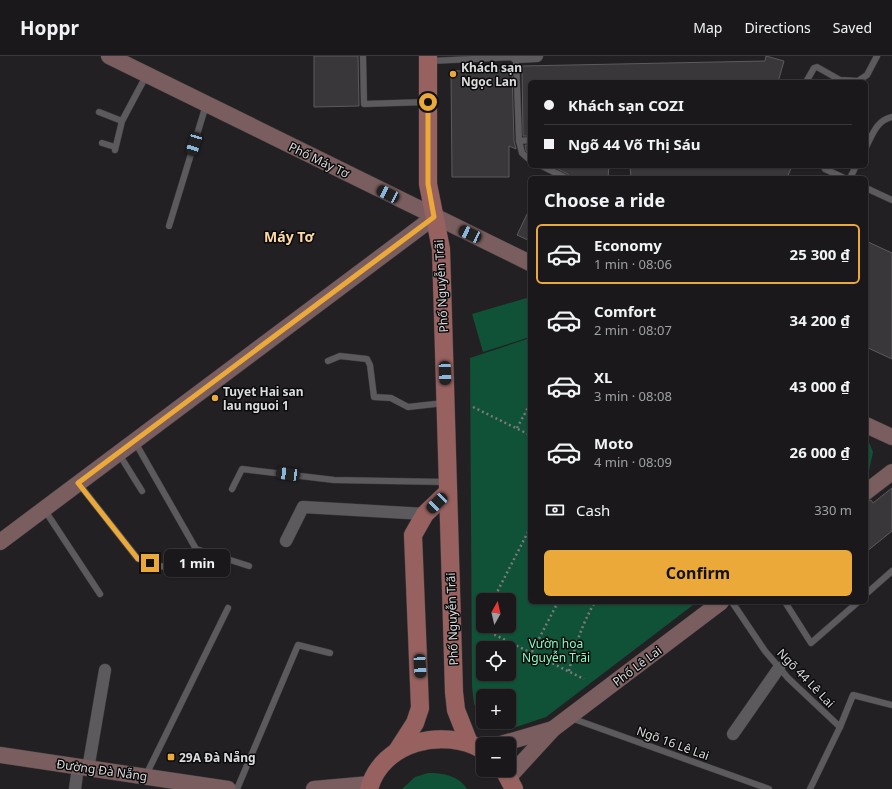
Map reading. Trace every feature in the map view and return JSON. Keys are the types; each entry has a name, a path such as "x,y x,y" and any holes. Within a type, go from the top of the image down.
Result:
{"main road":[{"name":"Phố Nguyễn Trãi","path":"428,58 428,184 441,249 454,692 456,710 476,743"},
{"path":"369,787 381,766 397,751 415,723 420,708 413,535 425,514 448,487"},
{"path":"397,751 414,743 432,738 451,738 476,747"}],"street":[{"name":"Phố Máy Tơ","path":"109,56 528,262"},
{"path":"516,56 537,56"},
{"path":"0,542 118,452 135,442 434,217"},
{"path":"868,426 892,437"},
{"path":"868,490 892,472"},
{"path":"286,541 304,507 425,514"},
{"name":"Phố Lê Lai","path":"509,779 553,729 718,604"},
{"path":"733,734 779,668"},
{"path":"75,789 83,768 105,670"},
{"name":"Phố Lê Lai","path":"516,739 553,729"},
{"name":"Đường Đà Nẵng","path":"0,755 228,789"},
{"path":"314,789 369,787"}],"lane":[{"path":"363,56 364,104 428,102"},
{"path":"428,58 516,56 519,141 522,153 528,158"},
{"path":"859,80 866,75 878,56"},
{"path":"807,80 814,68 818,67 840,80"},
{"path":"102,143 115,148 122,121 147,74"},
{"path":"169,226 206,104"},
{"path":"99,112 122,121"},
{"path":"868,143 877,125 883,119 892,117"},
{"path":"519,141 528,140"},
{"path":"546,168 562,176"},
{"path":"825,169 840,176"},
{"path":"868,189 892,200"},
{"path":"328,361 340,356 367,359 370,365 374,397 391,398 408,407 446,403"},
{"path":"135,442 196,549 249,566"},
{"path":"118,452 142,492"},
{"path":"232,489 242,468 334,480 448,487"},
{"path":"78,483 138,559 187,574"},
{"path":"44,509 100,594"},
{"path":"868,592 892,571"},
{"name":"Ngõ 44 Lê Lai","path":"733,604 765,651 779,668 840,727"},
{"path":"786,604 811,643 856,604"},
{"path":"145,777 228,608"},
{"path":"236,789 298,645 330,653"},
{"path":"810,789 840,727 852,695 892,705"},
{"name":"Ngõ 16 Lê Lai","path":"569,717 769,789"}],"path":[{"path":"473,407 528,434"},
{"path":"517,428 528,408"},
{"path":"497,593 528,532"},
{"path":"532,652 557,604"},
{"path":"569,671 577,640 594,604"},
{"path":"492,633 584,679"}],"green space":[{"path":"528,298 528,338 483,352 472,314"},
{"name":"Vườn hoa Nguyễn Trãi","path":"528,339 528,604 694,604 546,717 516,727 516,689 476,689 476,707 474,704 472,686 470,358"},
{"path":"868,440 873,452 868,472"},
{"path":"428,773 444,774 454,778 463,784 467,789 402,789 415,777"}],"building":[{"path":"314,56 358,56 359,106 314,107"},
{"path":"766,56 784,61 779,80 528,80 528,136 523,136 522,66 765,61"},
{"path":"512,70 514,141 516,149 509,146 509,177 452,177 451,71"},
{"path":"525,145 528,145 528,152 526,151"},
{"path":"556,168 609,168 608,176 569,176"},
{"path":"630,168 791,168 788,176 631,176"},
{"path":"528,212 528,240 517,235"},
{"path":"868,242 892,253 892,359 868,348"},
{"path":"892,488 892,531 868,550 868,501 871,500 873,503"}],"place":[{"name":"Khách sạn Ngọc Lan","path":"453,74"},
{"name":"Tuyet Hai san lau nguoi 1","path":"215,398"},
{"name":"29A Đà Nẵng","path":"171,757"}],"district":[{"name":"Máy Tơ","path":"289,236"}],"route":[{"path":"150,563 138,559 78,483 118,452 135,442 434,217 428,184 428,102"}]}
